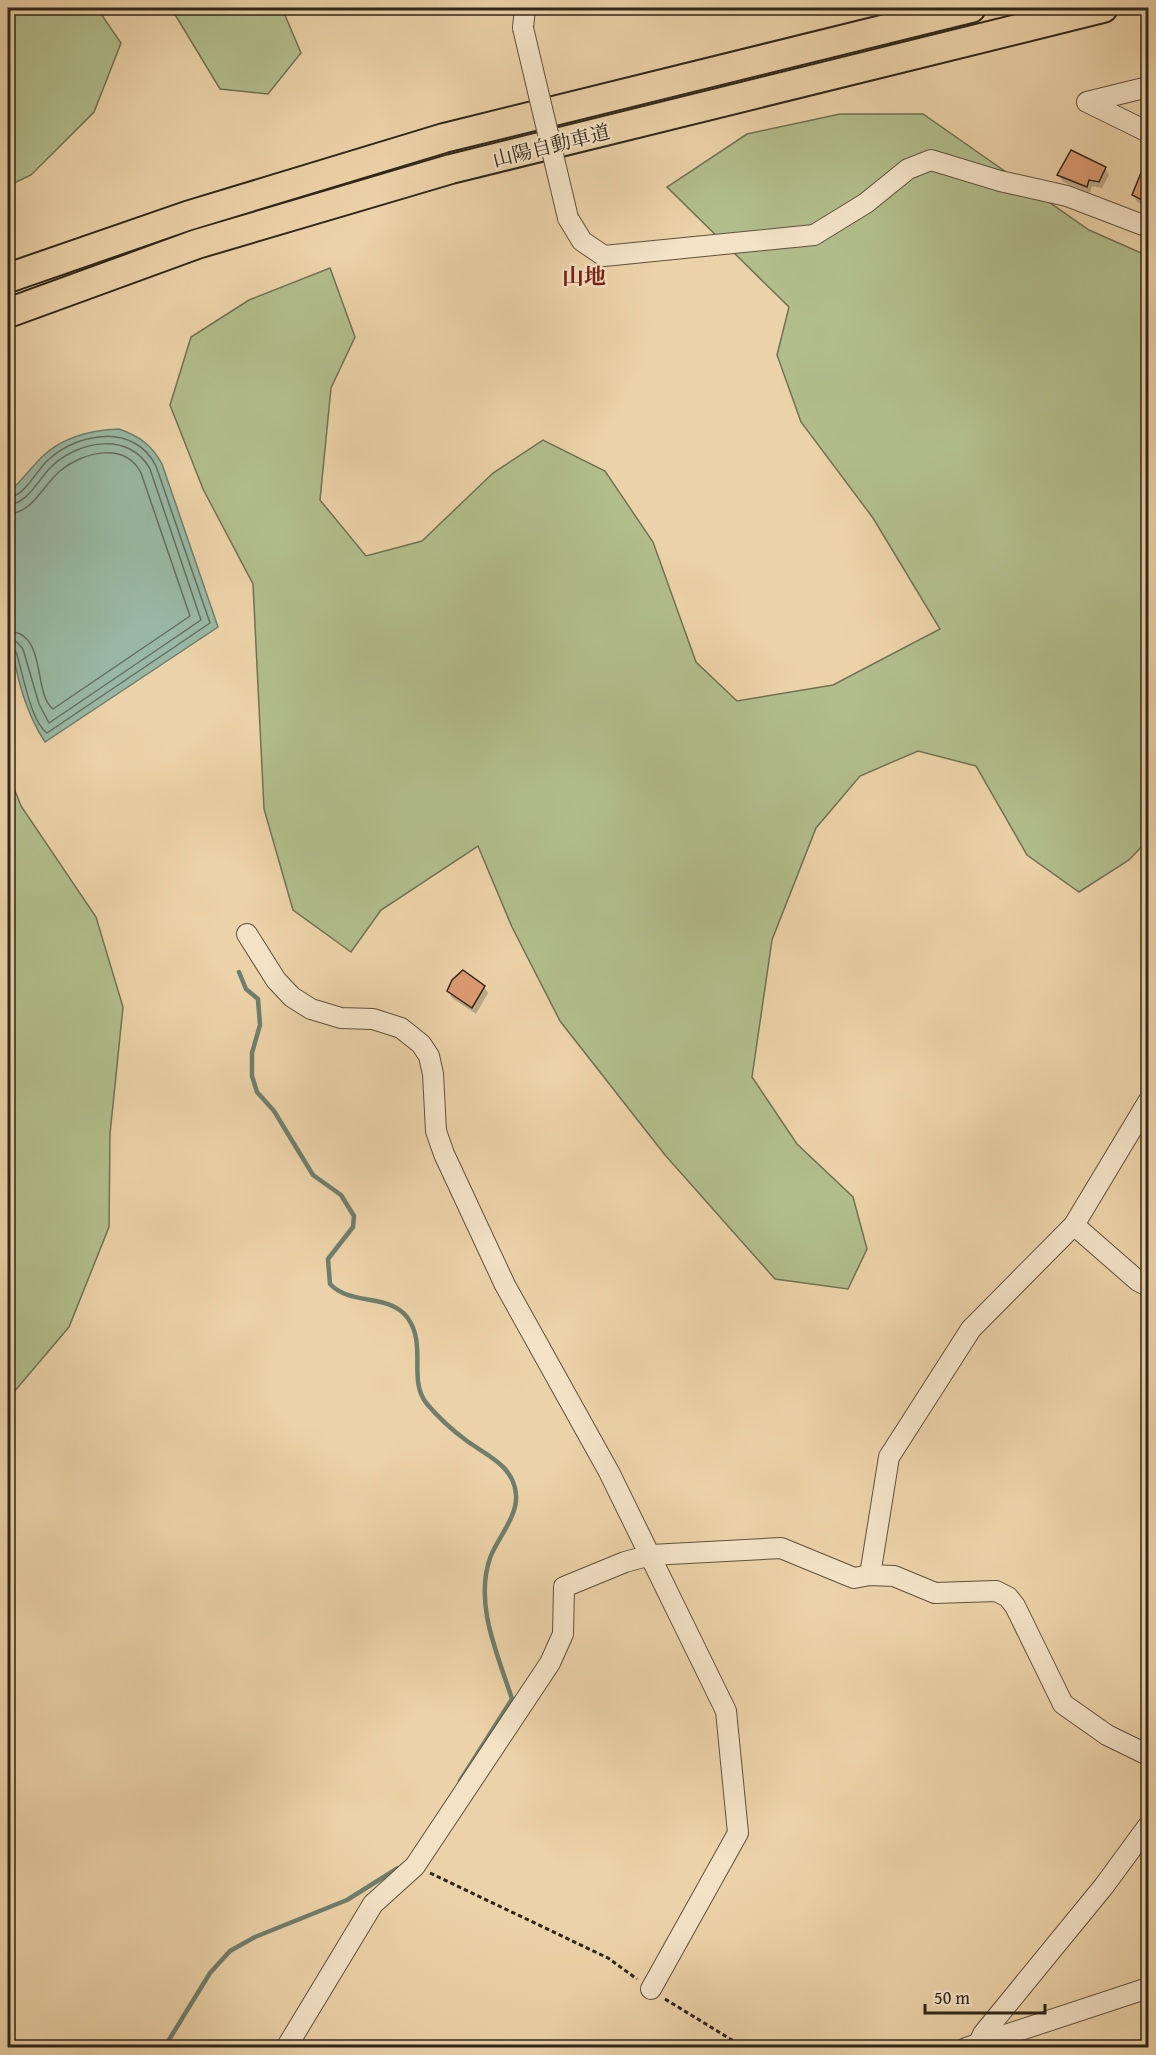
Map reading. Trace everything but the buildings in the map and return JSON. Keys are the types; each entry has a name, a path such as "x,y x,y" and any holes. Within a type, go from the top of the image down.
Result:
{"highway":[{"name":"山陽自動車道","path":"8,278 187,216 444,138 971,8"},
{"name":"山陽自動車道","path":"8,313 197,244 418,178 1104,8"}],"street":[{"path":"525,8 523,28 568,218 582,241 604,256 814,235 866,202 908,169 932,160 1000,181 1067,195 1149,227"},
{"path":"1149,87 1087,102 1149,132"},
{"path":"247,934 276,980 292,997 311,1009 341,1018 373,1019 401,1028 421,1044 429,1056 433,1074 436,1131 444,1154 505,1284 609,1472 726,1711 738,1833 651,1989"},
{"path":"870,1575 889,1457 971,1329 1074,1225 1149,1102"},
{"path":"1074,1225 1138,1281 1149,1286"},
{"path":"286,2048 373,1904 415,1866 550,1663 564,1634 564,1587 626,1562 651,1555 781,1548 854,1578 870,1575 894,1576 935,1593 996,1591 1008,1597 1029,1631 1063,1704 1107,1735 1149,1755"},
{"path":"973,2045 1104,1886 1149,1826"},
{"path":"973,2045 1149,1988"}],"path":[{"path":"415,1866 608,1958 686,2013 745,2048"}],"shaded area":[{"path":"8,8 97,8 121,43 94,112 31,175 8,186"},
{"path":"171,8 282,8 301,53 268,94 220,89"},
{"path":"840,114 923,114 1089,230 1148,256 1148,840 1129,860 1079,892 1027,855 976,766 918,751 860,776 816,828 772,940 752,1077 797,1144 853,1197 867,1249 848,1289 775,1279 665,1155 560,1021 512,927 478,846 381,910 351,952 293,910 264,809 253,584 203,489 170,405 191,337 249,300 330,268 355,337 331,388 320,500 366,556 422,541 493,473 543,440 605,471 653,542 696,662 737,701 833,685 940,629 873,518 801,422 777,355 789,307 667,187 747,134"},
{"path":"8,773 21,806 96,917 123,1007 110,1134 109,1227 69,1327 8,1399"}],"water":[{"path":"119,429 144,442 162,464 218,627 45,742 30,715 13,654 7,589 8,493 44,455 60,443 89,433"}],"waterway":[{"path":"239,972 246,989 258,999 260,1025 252,1053 252,1076 257,1092 274,1111 313,1175 341,1195 354,1216 353,1227 328,1259 330,1284 348,1295 390,1305 407,1317 416,1339 417,1373 421,1395 441,1419 467,1441 499,1463 514,1485 516,1495 514,1511 490,1558 485,1594 490,1630 512,1699 460,1781"},
{"path":"164,2048 210,1973 230,1951 255,1937 347,1900 398,1868"}],"district":[{"name":"山地","path":"584,276"}]}
